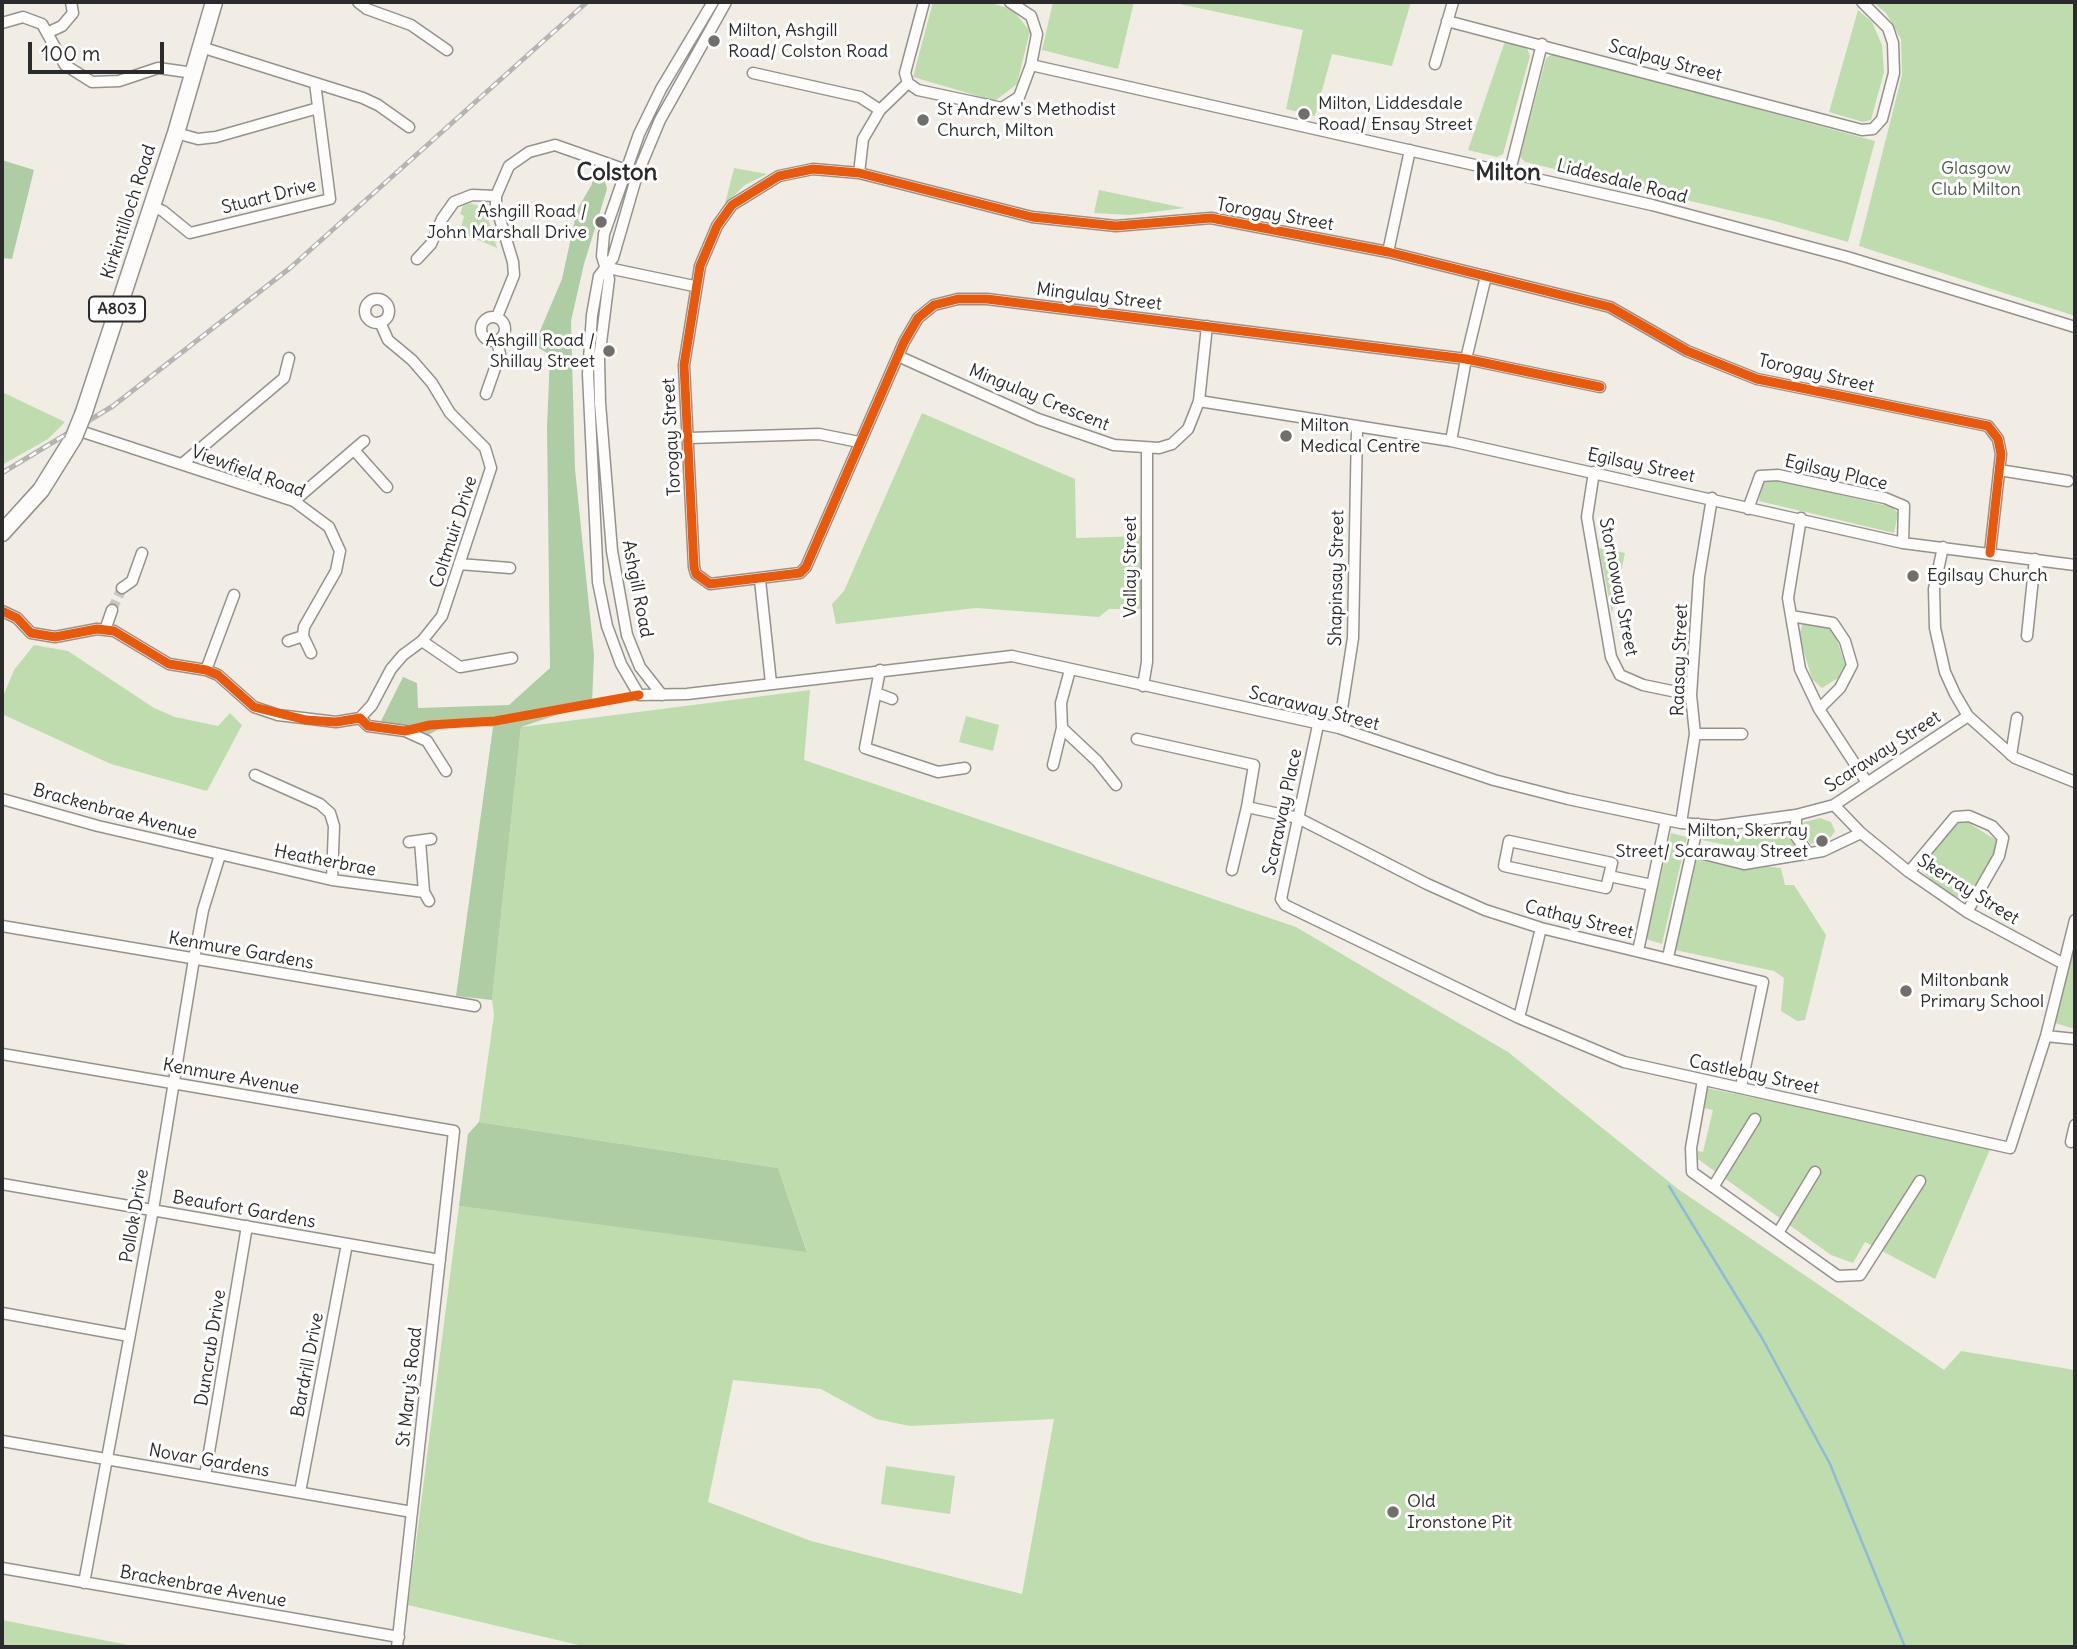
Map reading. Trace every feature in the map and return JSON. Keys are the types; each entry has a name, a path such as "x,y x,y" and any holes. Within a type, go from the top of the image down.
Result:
{"main road":[{"name":"Kirkintilloch Road","path":"2,533 41,490 77,433 176,133 214,2"}],"street":[{"path":"50,32 62,26 73,13 71,2"},
{"path":"358,2 367,9 411,25 447,50"},
{"name":"Ashgill Road","path":"662,695 640,667 627,635 612,551 600,403 599,359 609,279 602,256 604,234 626,170 661,89 713,2"},
{"name":"Ashgill Road","path":"662,695 639,695 621,664 607,626 598,582 588,374 595,298 599,276 613,258 637,175 660,120 726,2"},
{"path":"924,2 905,73 908,83 918,90 1002,108 1020,97 1031,65 1037,34 1035,22 1025,10 1010,2"},
{"path":"1435,64 1452,2"},
{"name":"Scalpay Street","path":"1447,21 1862,130 1873,129 1882,120 1894,73 1893,43 1880,18 1862,2"},
{"path":"2,23 23,17 42,24 50,32 65,65 92,82 119,81 158,68 194,73"},
{"path":"1510,171 1542,44"},
{"path":"201,47 378,105 409,127"},
{"name":"Liddesdale Road","path":"1031,65 1652,205 1847,257 2075,327"},
{"path":"753,73 860,97 880,110"},
{"name":"Stuart Drive","path":"151,206 163,211 190,233 330,199 315,83"},
{"path":"859,173 863,139 880,110 908,83"},
{"path":"176,133 198,139 216,137 318,108"},
{"path":"497,317 514,275 513,262 497,216 496,196 509,166 529,152 542,147 568,148 626,170"},
{"path":"1388,252 1410,150"},
{"name":"Torogay Street","path":"760,580 710,584 696,574 684,365 694,286 717,226 732,205 779,176 813,169 859,173 1032,217 1116,226 1211,218 1388,252 1609,307 1687,351 1756,379 1988,426 1999,446 1990,553"},
{"path":"417,259 430,244 454,202 472,195 496,196"},
{"path":"607,268 694,286"},
{"path":"1451,441 1466,359 1486,276"},
{"name":"Mingulay Street","path":"760,580 793,576 806,567 859,442 918,318 934,305 958,299 987,299 1466,359 1600,387"},
{"path":"497,317 506,329 497,340"},
{"path":"497,317 485,320 481,331 489,340 497,340"},
{"name":"Coltmuir Drive","path":"360,718 372,705 397,662 422,641 442,616 489,480 489,458 485,448 450,413 432,383 388,340 380,322"},
{"name":"Mingulay Crescent","path":"898,356 1038,419 1114,445 1147,448 1172,444 1188,429 1199,401 1207,326"},
{"path":"486,394 500,354 497,340"},
{"path":"182,464 284,378 289,358"},
{"path":"284,378 298,380"},
{"name":"Egilsay Street","path":"1199,401 1451,441 1903,543 2075,565"},
{"name":"Shapinsay Street","path":"1339,728 1353,638 1357,428"},
{"name":"Viewfield Road","path":"77,433 294,501 329,527 340,551 336,571 306,621 303,636"},
{"path":"689,438 819,434 859,442"},
{"path":"294,501 364,441"},
{"name":"Vallay Street","path":"1143,686 1147,662 1147,448"},
{"path":"354,450 387,487"},
{"path":"1999,470 2068,481"},
{"name":"Stornoway Street","path":"1594,472 1587,517 1611,657 1620,675 1643,685 1691,695"},
{"name":"Egilsay Place","path":"1748,509 1760,476 1791,478 1885,498 1904,506 1903,543"},
{"name":"Raasay Street","path":"1681,823 1695,734 1691,695 1699,577 1712,498"},
{"path":"1801,518 1788,598 1800,669 1819,709 1866,781"},
{"path":"1943,547 1934,589 1935,628 1945,672 1968,716 2011,755 2039,770 2075,782"},
{"path":"122,588 132,581 142,554"},
{"path":"2027,636 2035,559"},
{"path":"459,564 510,568"},
{"path":"760,580 771,683"},
{"path":"206,670 234,595"},
{"path":"105,630 112,610"},
{"path":"2,611 17,618 32,633 55,637 105,630 123,636 169,664 206,670 218,676 254,707 278,715 336,722 360,718 368,726 405,731 427,741 446,771"},
{"path":"1791,616 1833,623 1845,641 1852,664 1840,688 1819,709"},
{"path":"288,641 303,636 311,653"},
{"path":"422,641 460,667 512,658"},
{"name":"Scaraway Street","path":"662,695 1004,656 1339,728 1494,780 1666,820 1716,826 1796,815 1834,805 1866,781 1968,716"},
{"path":"880,670 865,748 938,772 965,768"},
{"path":"1053,765 1062,727 1061,703 1070,670"},
{"path":"876,693 892,699"},
{"path":"2011,755 2017,718"},
{"name":"Scaraway Place","path":"1285,905 1281,899 1318,724"},
{"path":"1062,727 1097,761 1116,785"},
{"path":"1695,734 1742,734"},
{"path":"1137,739 1254,765 1232,870"},
{"path":"258,779 320,804 330,813 334,826 332,880"},
{"name":"Brackenbrae Avenue","path":"2,799 98,826 220,855"},
{"name":"Skerray Street","path":"1834,805 1861,833 1909,872 1968,912 2064,964"},
{"name":"Cathay Street","path":"1247,807 1298,818 1427,884 1485,910 1541,928 1763,982 1741,1087"},
{"path":"1796,815 1796,836 1808,853"},
{"path":"1909,872 1955,817 1969,816 1992,826 2003,838 1999,856 1968,912"},
{"path":"1638,951 1666,820"},
{"path":"1668,957 1698,824"},
{"path":"1692,851 1744,864 1832,848 1861,833"},
{"name":"Heatherbrae","path":"220,855 332,880 427,896 420,841"},
{"path":"1509,841 1612,863 1609,876 1606,888 1504,866 1509,841"},
{"name":"Pollok Drive","path":"85,1583 194,959 220,855"},
{"path":"1609,876 1652,885"},
{"name":"Castlebay Street","path":"1285,905 1519,1018 1624,1062 2010,1148 2046,1036 2075,920"},
{"name":"Kenmure Gardens","path":"2,926 475,1006"},
{"path":"1519,1018 1541,928"},
{"path":"2046,1036 2075,1039"},
{"name":"Kenmure Avenue","path":"2,1054 454,1131"},
{"path":"1703,1080 1691,1149 1692,1172 1838,1276 1860,1275 1920,1181"},
{"path":"1713,1187 1755,1119"},
{"path":"2071,1142 2075,1125"},
{"name":"St Mary's Road","path":"398,1642 454,1131"},
{"path":"1778,1233 1815,1172"},
{"name":"Beaufort Gardens","path":"2,1184 440,1260"},
{"name":"Duncrub Drive","path":"205,1476 247,1226"},
{"name":"Bardrill Drive","path":"300,1492 346,1244"},
{"path":"2,1312 129,1336"},
{"name":"Novar Gardens","path":"2,1441 412,1512"},
{"name":"Brackenbrae Avenue","path":"2,1568 398,1642"}],"green space":[{"path":"933,2 987,2 1012,9 1030,31 1017,84 995,101 913,77"},
{"path":"1053,2 1134,2 1118,69 1042,50"},
{"path":"1170,2 1411,2 1392,66 1332,54 1315,116 1286,109 1303,30"},
{"name":"Glasgow Club Milton","path":"1873,2 2075,2 2075,316 1859,246 1902,75 1901,39 1886,13"},
{"path":"1858,10 1872,22 1882,45 1884,72 1871,120 1863,122 1829,112"},
{"path":"1505,41 1526,46 1530,56 1503,154 1497,157 1468,150"},
{"path":"1553,54 1875,141 1848,242 1771,220 1525,162 1520,157 1546,58"},
{"path":"2,160 34,170 12,259 2,258"},
{"path":"590,161 601,166 607,189 584,264 571,321 575,469 594,655 592,703 521,727 492,1000 456,996 493,727 450,723 428,735 381,721 403,677 417,683 418,708 509,705 550,668 547,427 550,355 534,345 562,279 577,210 592,184"},
{"path":"734,168 767,174 745,185 725,204"},
{"path":"1099,190 1185,208 1130,215 1094,213"},
{"path":"470,203 485,208 497,248 460,232 464,216 460,214 463,205"},
{"path":"2,392 65,422 48,439 2,465"},
{"path":"922,413 1075,479 1076,538 1144,536 1144,609 1109,609 1099,617 976,608 836,624 832,604 844,591"},
{"path":"1770,478 1892,507 1898,513 1894,533 1759,501 1762,483"},
{"path":"1599,548 1625,553 1612,613"},
{"path":"1803,623 1832,626 1845,664 1838,678 1822,688 1812,679 1799,635"},
{"path":"34,645 68,651 154,708 175,717 218,726 230,713 242,725 207,791 111,764 2,714 2,699 14,670"},
{"path":"810,690 804,760 1296,927 1508,1052 1678,1189 1944,1370 1961,1351 2075,1370 2075,1647 587,1647 408,1605 459,1206 807,1251 778,1168 479,1122 494,1015 492,1000 521,727","holes":["733,1380 821,1389 876,1419 910,1426 1054,1419 1022,1594 811,1541 708,1502"]},
{"path":"966,716 999,725 993,751 959,742"},
{"path":"1820,818 1831,822 1835,831 1831,837 1811,844 1799,831 1804,822"},
{"path":"1964,820 1996,840 1994,855 1966,901 1943,891 1922,871 1949,829"},
{"path":"1792,826 1790,838 1799,847 1751,850 1702,840 1707,835 1749,834"},
{"path":"1671,833 1687,837 1662,944 1646,939"},
{"path":"1697,859 1781,868 1785,885 1794,885 1826,935 1805,1020 1797,1021 1781,1011 1784,978 1774,971 1675,950"},
{"path":"2075,907 2075,1029 2048,1021"},
{"path":"1707,1088 1991,1147 1935,1279 1865,1242 1853,1263 1831,1255 1695,1157 1698,1151 1703,1152 1713,1110 1704,1108"},
{"path":"479,1122 778,1168 807,1252 459,1206 468,1134"},
{"path":"886,1466 955,1476 950,1514 881,1504"},
{"path":"2,1620 133,1646 133,1647 2,1647"}],"waterway":[{"path":"1669,1186 1762,1338 1830,1464 1905,1647"}],"tunnel":[{"path":"112,610 122,588"}],"railway":[{"path":"2,473 113,406 290,268 587,2"}],"cycle path":[{"path":"1600,387 1466,359 987,299 958,299 934,305 918,318 904,342 806,567 800,573 710,584 696,574 694,567 684,365 700,266 717,226 732,205 779,176 813,169 859,173 1032,217 1116,226 1211,218 1388,252 1610,307 1687,351 1757,379 1988,426 1998,439 2001,454 1990,553"},
{"path":"2,611 17,618 31,633 55,637 97,629 114,631 169,664 206,670 218,675 254,707 306,720 336,722 360,718 368,726 405,731 430,725 495,721 639,695"}],"place":[{"name":"Milton, Ashgill Road/ Colston Road","path":"714,41"},
{"name":"Milton, Liddesdale Road/ Ensay Street","path":"1304,114"},
{"name":"St Andrew's Methodist Church, Milton","path":"923,120"},
{"name":"Ashgill Road / John Marshall Drive","path":"601,222"},
{"name":"Ashgill Road / Shillay Street","path":"609,351"},
{"name":"Milton Medical Centre","path":"1286,436"},
{"name":"Egilsay Church","path":"1913,576"},
{"name":"Milton, Skerray Street/ Scaraway Street","path":"1822,841"},
{"name":"Miltonbank Primary School","path":"1906,991"},
{"name":"Old Ironstone Pit","path":"1393,1512"}],"district":[{"name":"Colston","path":"617,173"},
{"name":"Milton","path":"1508,173"}]}
